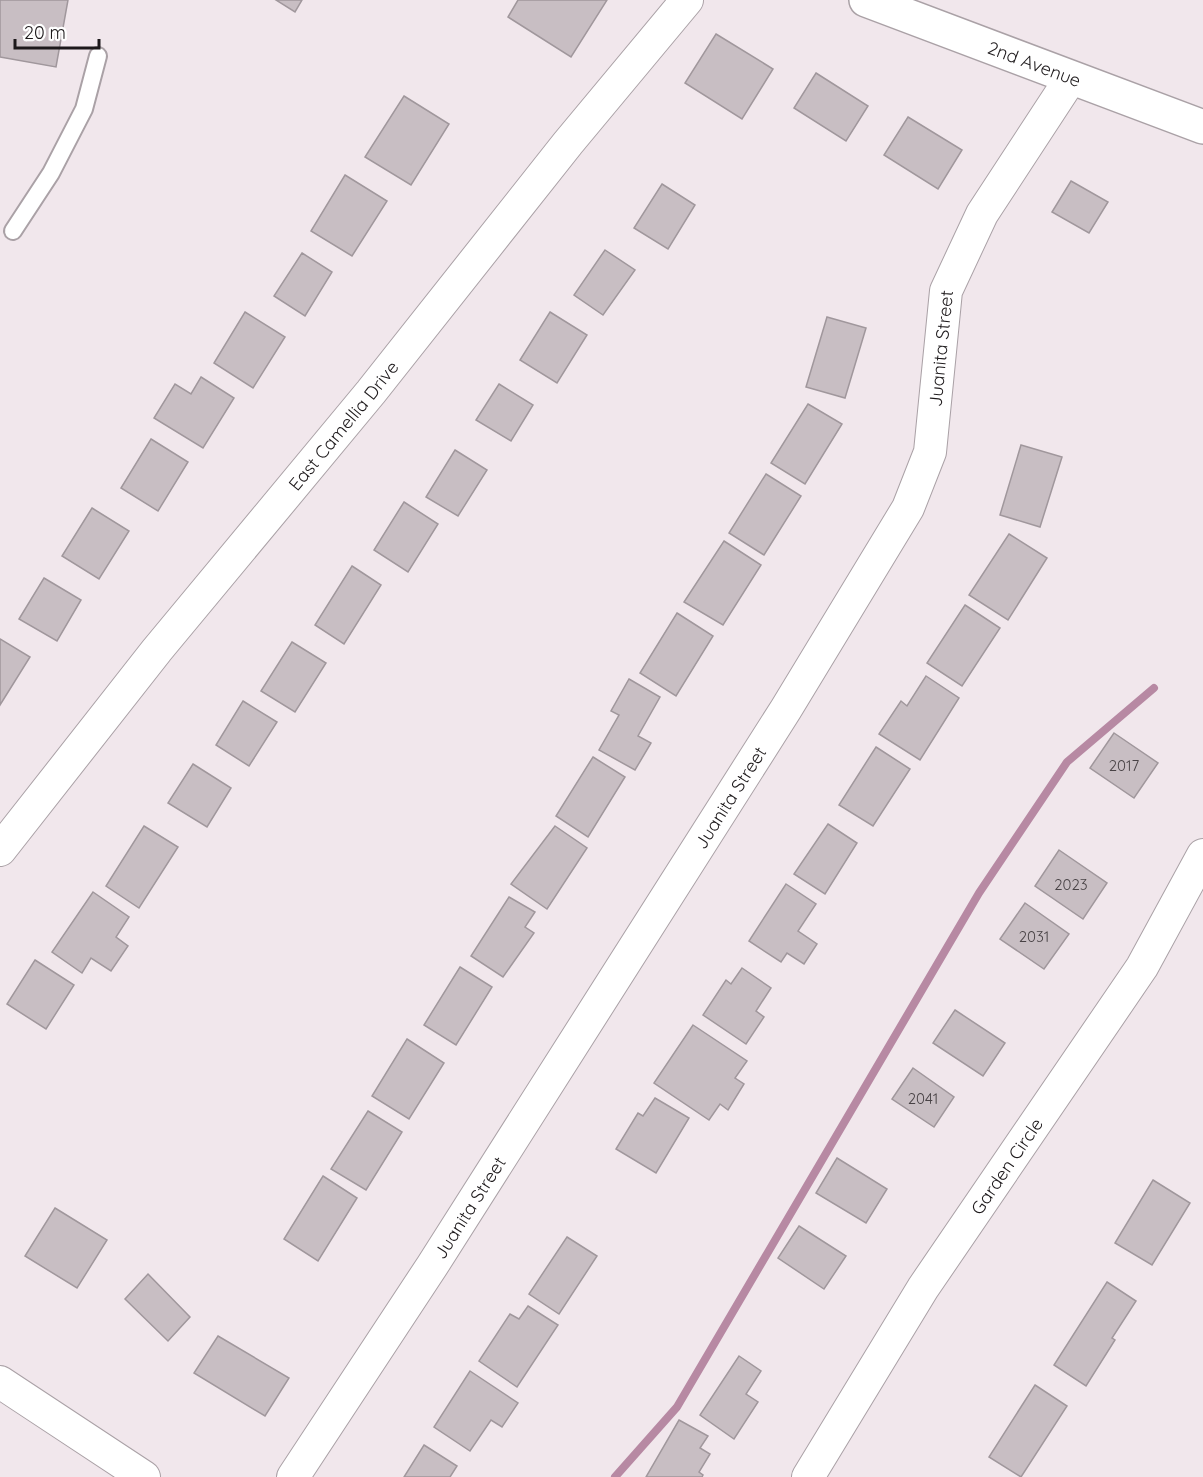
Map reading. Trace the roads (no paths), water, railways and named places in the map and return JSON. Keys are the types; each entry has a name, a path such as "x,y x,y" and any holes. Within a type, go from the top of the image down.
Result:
{"street":[{"name":"East Camellia Drive","path":"0,850 157,650 371,392 568,143 687,0"},
{"name":"2nd Avenue","path":"866,0 1203,127"},
{"name":"Juanita Street","path":"292,1477 432,1266 747,770 908,508 930,452 946,291 982,214 1071,78"},
{"name":"Garden Circle","path":"808,1477 923,1288 1142,967 1203,855"},
{"path":"0,1382 144,1477"}],"lane":[{"path":"13,231 51,173 84,109 98,56"}],"waterway":[{"path":"615,1477 677,1407 979,893 1067,762 1154,688"}]}
